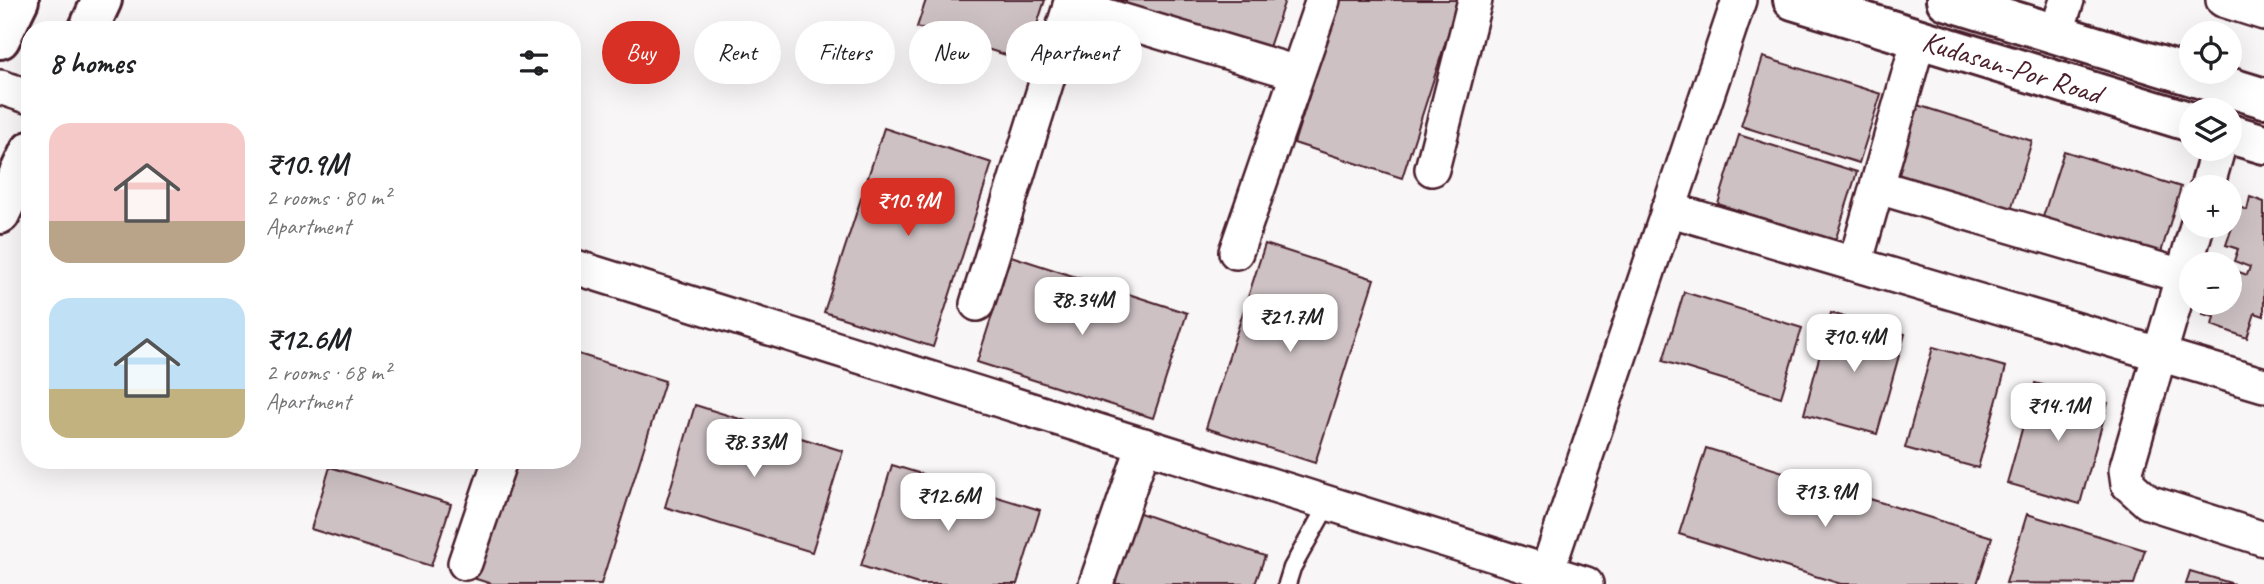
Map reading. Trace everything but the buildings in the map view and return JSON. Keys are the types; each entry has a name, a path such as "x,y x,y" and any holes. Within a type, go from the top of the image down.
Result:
{"street":[{"path":"0,39 19,0"},
{"path":"92,21 102,0"},
{"path":"1236,252 1323,0"},
{"path":"1432,169 1475,0"},
{"path":"1545,578 1739,0"},
{"name":"Kudasan-Por Road","path":"1793,0 2179,118"},
{"name":"Kudasan-Por Road","path":"1946,0 2061,17 2264,98"},
{"path":"2223,0 2264,13"},
{"path":"977,304 1071,2 1297,73"},
{"path":"1855,264 1919,38"},
{"path":"0,87 21,94"},
{"path":"2242,138 2264,144"},
{"path":"0,214 21,170"},
{"path":"1878,187 2179,275"},
{"path":"1668,209 2161,352 2264,385"},
{"path":"581,269 1329,502 1545,578 1586,584"},
{"path":"2179,287 2126,470 2128,484 2148,502 2264,539"},
{"path":"1096,584 1144,445"},
{"path":"465,563 497,469"}],"lane":[{"path":"1287,584 1292,568 1329,502"}]}
